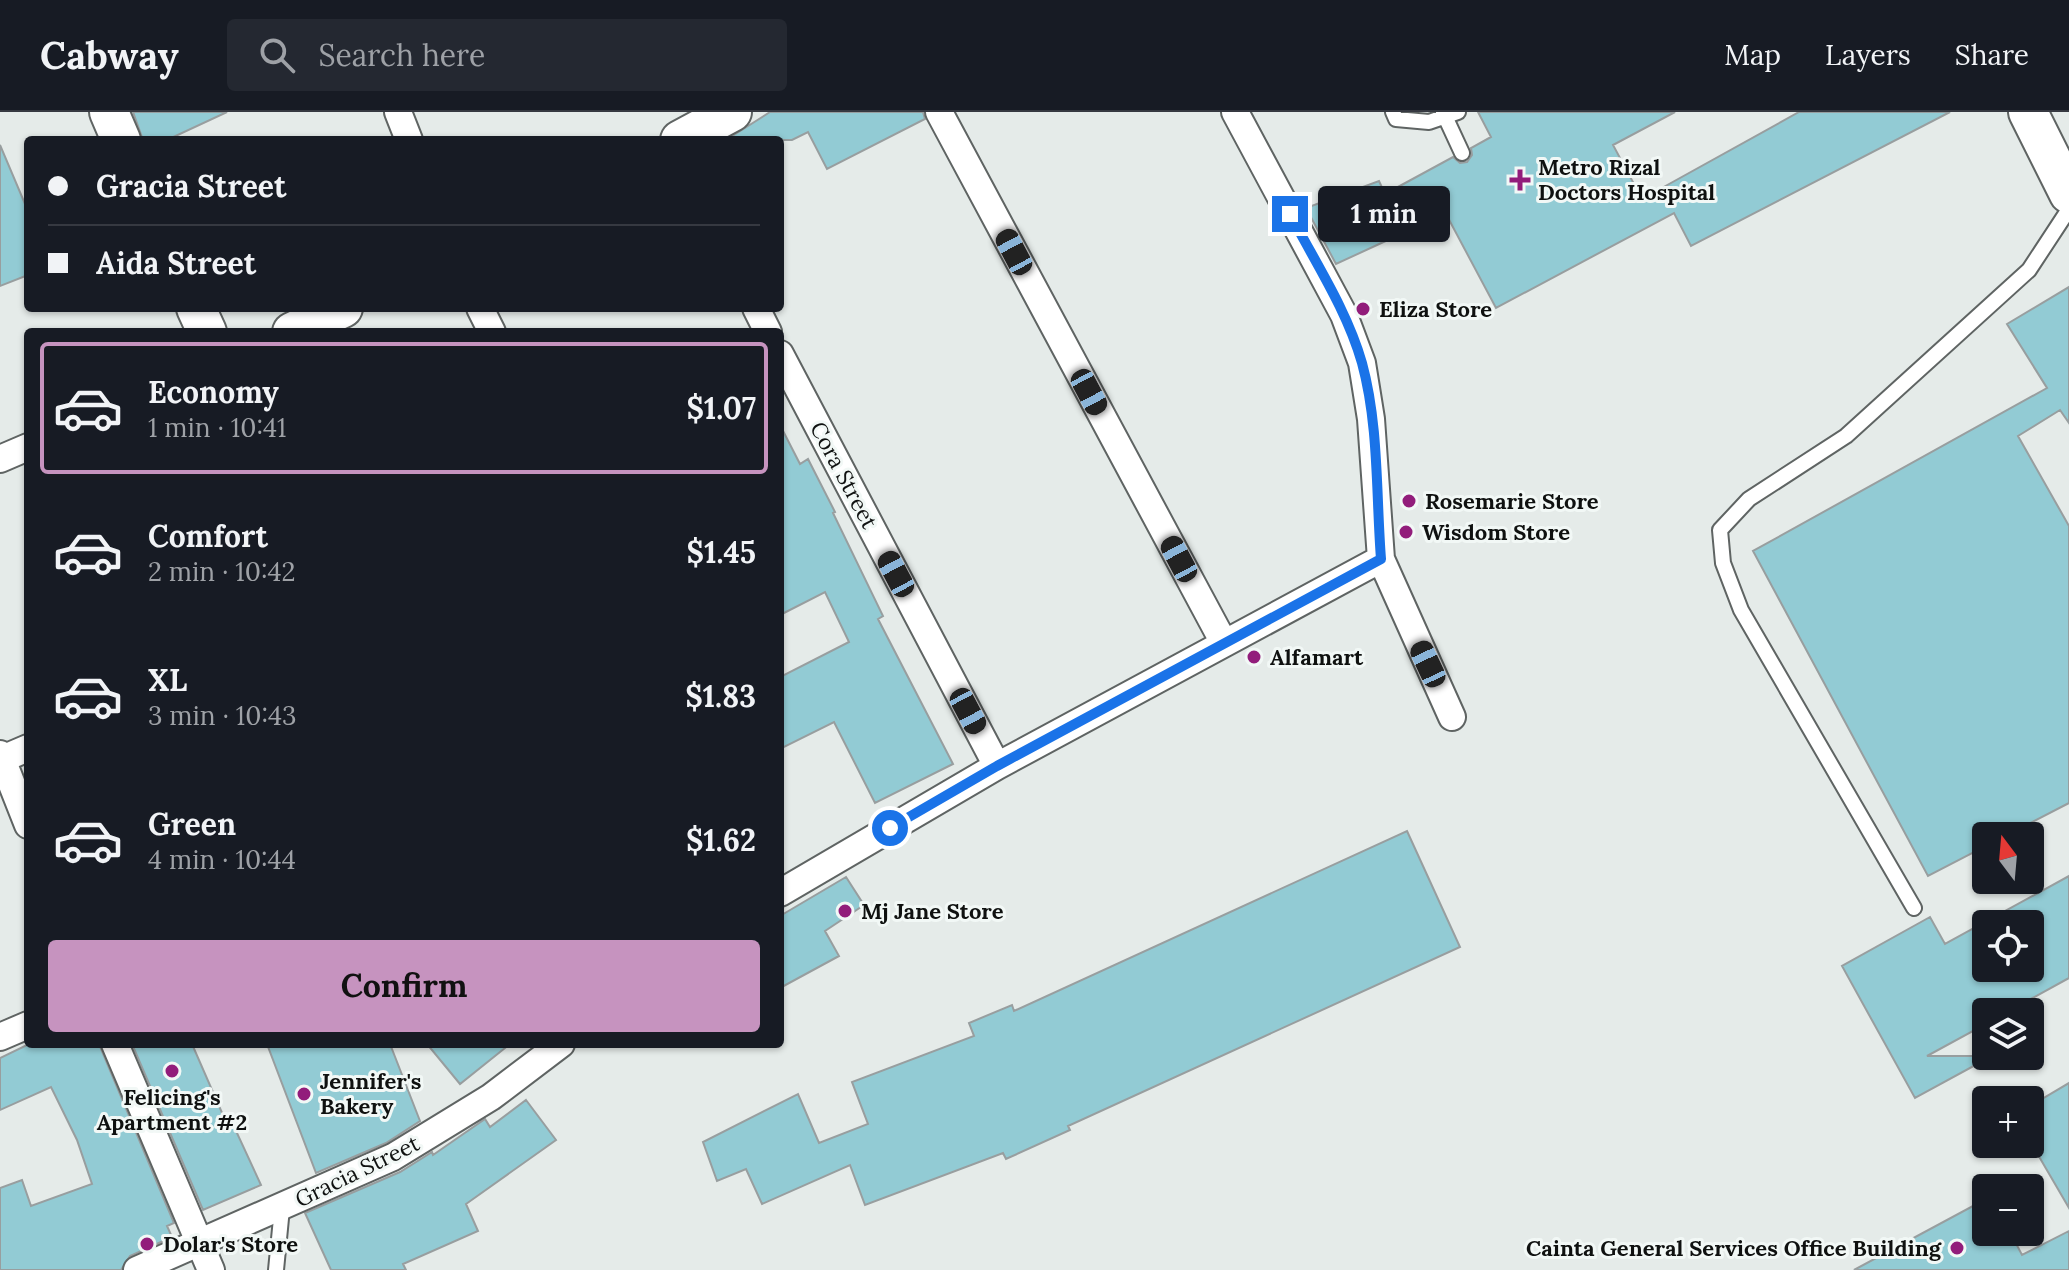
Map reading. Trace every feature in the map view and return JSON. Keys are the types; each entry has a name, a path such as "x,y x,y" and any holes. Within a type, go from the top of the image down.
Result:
{"street":[{"path":"109,112 119,136"},
{"path":"398,112 407,136"},
{"path":"687,136 732,112"},
{"path":"939,112 1224,643"},
{"path":"1235,112 1344,315 1362,363 1371,419 1381,559 1452,717"},
{"path":"2028,112 2069,194"},
{"path":"300,328 334,312"},
{"name":"Cora Street","path":"784,362 997,766"},
{"path":"0,459 24,449"},
{"path":"784,888 997,766 1381,559"},
{"path":"24,749 1,757 24,815"},
{"path":"0,1037 24,1027"},
{"path":"117,1048 211,1270"},
{"name":"Gracia Street","path":"137,1270 393,1157 491,1097 556,1048"}],"lane":[{"path":"1393,112 1396,119 1429,122 1448,113 1462,153"},
{"path":"1914,908 1741,610 1723,563 1720,530 1749,499 1846,436 2029,270 2069,209"},
{"path":"276,1270 282,1208"}],"building":[{"path":"133,112 227,112 176,136 142,136"},
{"path":"770,112 923,112 925,119 827,169 808,132 792,140 784,140 784,136 732,136"},
{"path":"1478,112 1675,112 1613,145 1642,199 1799,112 1950,112 1691,246 1674,213 1496,308 1438,199 1390,231 1390,239 1336,264 1306,208 1379,181 1385,194 1453,157 1460,163 1467,162 1472,155 1471,148 1491,137"},
{"path":"0,145 24,202 24,277 0,286"},
{"path":"2069,287 2069,423 2060,410 2018,436 2069,526 2069,803 2032,822 1972,822 1972,853 1928,876 1753,551 2047,388 2007,324"},
{"path":"784,433 800,464 808,459 883,616 878,619 953,764 875,803 834,722 784,747 784,675 849,642 825,592 784,613"},
{"path":"1407,831 1460,947 1068,1126 1070,1130 1006,1159 1003,1153 865,1205 850,1165 762,1204 746,1169 717,1181 703,1142 798,1094 819,1143 868,1124 852,1082 974,1036 969,1023 1012,1005 1014,1011"},
{"path":"2069,876 2069,978 2033,998 1972,998 1972,1032 1927,1056 1972,1056 1972,1067 1915,1098 1842,966 1930,917 1945,944 1972,929 1972,982 2044,982 2044,910 2007,910 2036,894 2044,894 2044,890"},
{"path":"846,877 864,905 825,931 839,956 784,986 784,914"},
{"path":"24,1046 101,1048 174,1223 167,1226 172,1237 130,1256 121,1270 0,1270 0,1188 22,1180 31,1206 92,1184 77,1140 51,1087 0,1110 0,1058"},
{"path":"134,1048 194,1048 226,1122 231,1120 261,1185 203,1210"},
{"path":"269,1048 392,1048 420,1121 386,1143 316,1173"},
{"path":"430,1048 505,1048 460,1084"},
{"path":"2069,1083 2069,1208 2040,1158 2044,1158 2044,1098"},
{"path":"526,1100 556,1140 466,1204 478,1231 403,1264 406,1270 331,1270 305,1213 400,1172 432,1152 433,1155 485,1119 490,1127"},
{"name":"Cainta General Services Office Building","path":"1972,1207 1972,1246 2017,1246 2022,1255 2069,1231 2069,1270 1854,1270"}],"place":[{"name":"Metro Rizal Doctors Hospital","path":"1520,180"},
{"name":"Eliza Store","path":"1363,309"},
{"name":"Rosemarie Store","path":"1409,501"},
{"name":"Wisdom Store","path":"1406,532"},
{"name":"Alfamart","path":"1254,657"},
{"name":"Mj Jane Store","path":"845,911"},
{"name":"Felicing's Apartment #2","path":"172,1071"},
{"name":"Jennifer's Bakery","path":"304,1094"},
{"name":"Dolar's Store","path":"147,1244"},
{"name":"Cainta General Services Office Building","path":"1957,1248"}],"route":[{"path":"890,828 997,766 1381,559 1371,419 1362,363 1344,315 1290,214"}]}
